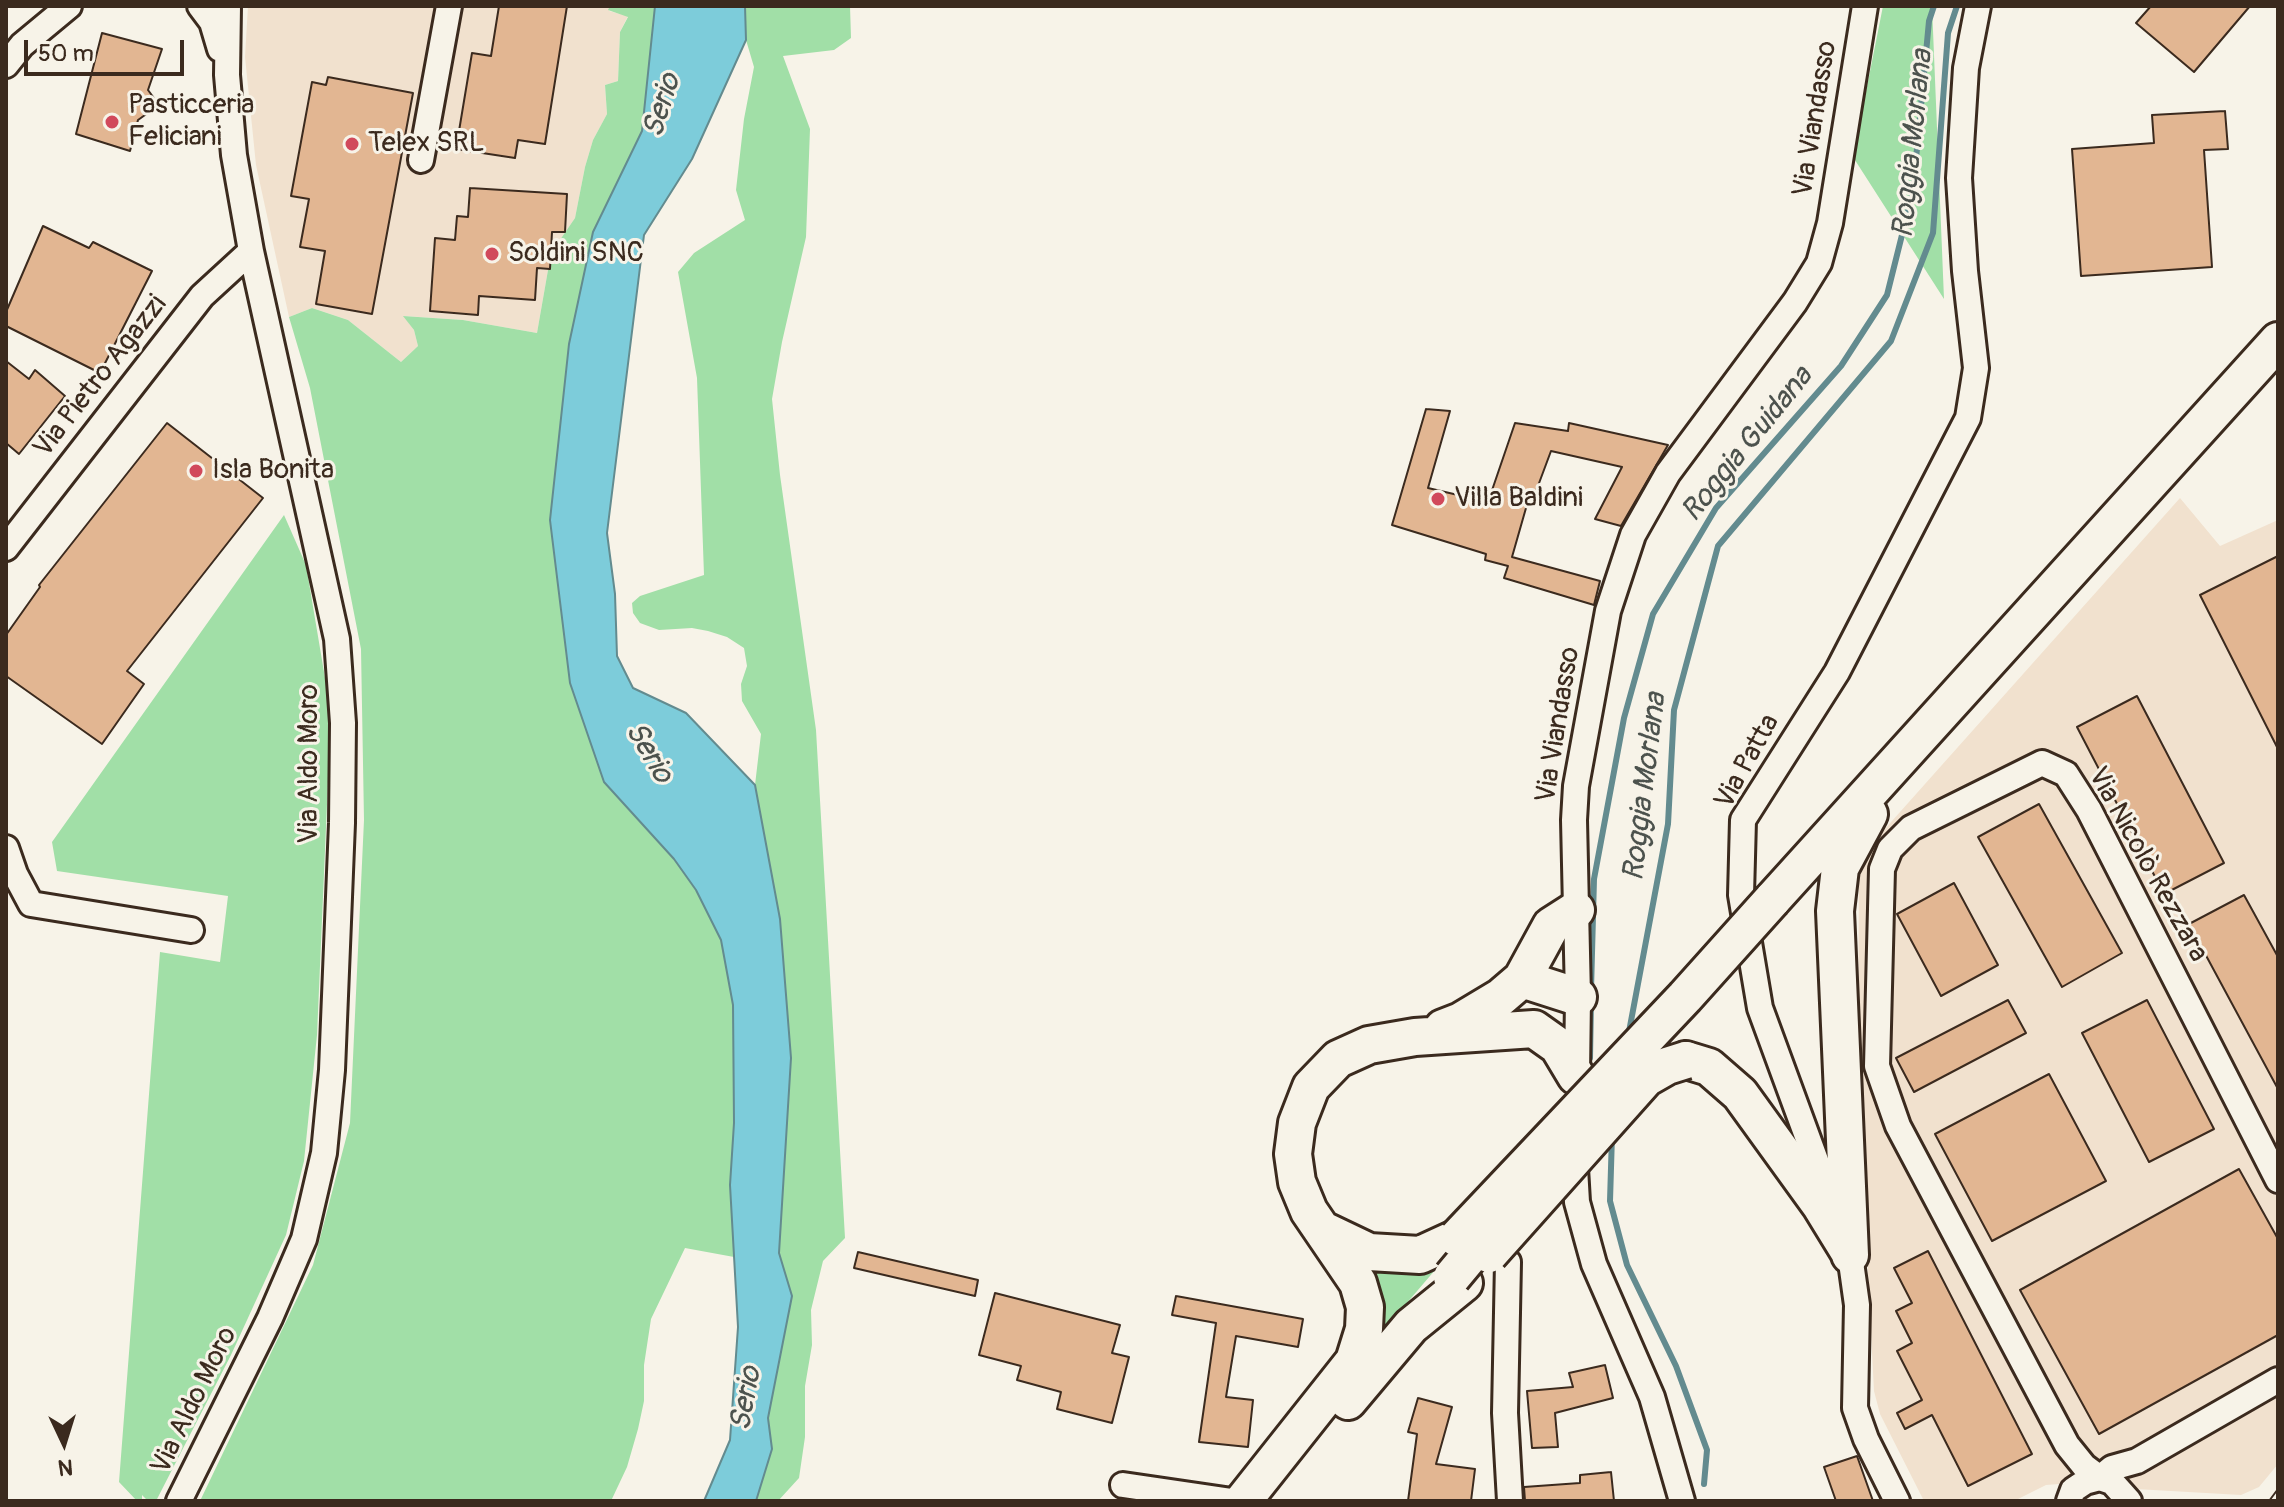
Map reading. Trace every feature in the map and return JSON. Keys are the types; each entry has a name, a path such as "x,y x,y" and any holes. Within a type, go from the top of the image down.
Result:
{"highway":[{"path":"1324,1230 1369,1252 1420,1255 1457,1238 1685,997 2278,341"},
{"path":"1850,1255 1835,911 1840,868 1862,825 1921,736"},
{"path":"1415,1037 1461,1021 1501,997 1522,979 1551,926 1576,910"},
{"path":"1522,979 1578,997"},
{"path":"1254,1495 1354,1361 1364,1329 1365,1307 1358,1283 1309,1211 1297,1182 1293,1154 1297,1123 1311,1087 1338,1059 1369,1045 1415,1037 1534,1029 1559,1014 1578,997"},
{"path":"1458,1280 1685,997"},
{"path":"1534,1029 1558,1046 1576,1076"},
{"path":"1254,1495 1646,1078 1667,1066 1686,1060 1709,1067 1740,1094 1821,1206 1850,1255"}],"street":[{"path":"6,65 22,45 69,6"},
{"path":"200,6 212,22 227,75"},
{"name":"Via Aldo Moro","path":"179,1501 270,1318 304,1239 324,1153 332,1070 342,823 343,693 337,639 251,251 234,155 227,75 228,6"},
{"path":"421,160 449,6"},
{"name":"Via Viandasso","path":"1682,1501 1652,1397 1594,1264 1577,1202 1573,1139 1578,997 1576,786 1608,611 1633,535 1668,473 1795,302 1819,263 1830,223 1865,6"},
{"name":"Via Patta","path":"1897,1501 1866,1439 1855,1408 1857,1305 1850,1255 1760,1008 1741,895 1743,820 1837,672 1968,418 1976,368 1959,178 1966,68 1978,6"},
{"name":"Via Pietro Agazzi","path":"6,548 202,296 251,251"},
{"name":"Via Nicolò Rezzara","path":"2118,1492 2084,1466 2067,1445 1898,1126 1877,1066 1882,869 1890,849 1911,828 2042,763 2066,774 2089,810 2278,1180"},
{"path":"6,848 31,904 191,930"},
{"path":"1508,1262 1505,1413 1510,1501"},
{"path":"2118,1492 2112,1468 2137,1461 2278,1380"},
{"name":"Via Nicolò Rezzara","path":"2067,1445 2073,1468 2068,1497"},
{"path":"2068,1497 2085,1482 2118,1492"},
{"path":"1123,1485 1254,1495"}],"shaded area":[{"path":"248,6 609,6 609,11 628,16 620,32 618,81 605,85 607,114 593,140 575,218 551,253 537,333 463,320 404,316 414,330 418,346 401,362 348,320 312,308 289,317 256,165 245,57"},
{"path":"2180,498 2220,546 2278,520 2278,1464 2259,1487 2241,1495 2118,1488 2085,1482 2046,1485 2014,1501 1924,1501 1880,1414 1874,1391 1858,1076 1859,858"}],"green space":[{"path":"610,6 655,6 642,131 593,232 569,344 550,520 604,782 674,859 696,890 721,939 733,1005 734,1123 730,1185 734,1257 685,1248 651,1319 644,1365 644,1401 638,1429 627,1467 611,1501 200,1501 313,1265 350,1123 364,820 361,649 310,388 289,317 312,308 348,320 401,362 418,346 414,330 403,316 463,320 537,333 551,253 575,218 593,140 607,114 605,85 618,81 620,32 628,17 608,10"},
{"path":"745,6 850,6 851,38 834,50 783,56 810,129 806,237 772,399 816,730 845,1238 823,1261 811,1310 812,1345 805,1386 805,1437 799,1478 778,1501 756,1501 772,1449 768,1418 792,1296 779,1253 791,1058 780,919 755,785 761,734 742,701 741,684 747,666 744,648 727,637 708,631 692,628 659,630 640,623 633,613 632,603 640,596 704,575 697,378 678,272 694,253 745,220 736,190 754,67 746,40"},
{"path":"1883,6 1932,6 1944,299 1853,157"},
{"path":"284,515 306,565 325,678 343,723 328,781 317,1035 304,1161 286,1235 231,1355 156,1501 148,1501 142,1495 142,1501 137,1501 119,1482 160,952 220,962 228,896 57,871 52,842"},
{"path":"1454,1248 1369,1347 1360,1257"}],"water":[{"name":"Serio","path":"655,6 745,6 746,40 692,159 644,235 607,533 615,594 617,656 633,688 686,713 755,785 780,919 791,1058 779,1253 792,1296 768,1418 772,1449 756,1501 704,1501 730,1440 738,1327 730,1185 734,1123 733,1005 721,940 696,890 674,859 604,782 570,683 550,520 569,344 593,232 642,131"}],"building":[{"path":"499,6 567,6 545,144 518,140 515,158 456,149 472,53 491,56"},
{"path":"2151,6 2250,6 2194,72 2136,23"},
{"path":"102,33 162,49 148,90 159,105 138,120 130,151 76,134"},
{"name":"Telex SRL","path":"328,77 413,93 372,314 316,304 325,251 300,247 309,199 291,196 312,82 326,85"},
{"path":"2225,111 2228,149 2204,150 2212,267 2081,276 2072,149 2154,143 2152,115"},
{"name":"Soldini SNC","path":"470,188 567,194 565,232 552,232 550,269 537,268 535,300 479,296 478,315 430,311 435,238 455,240 457,216 468,217"},
{"path":"43,226 89,248 93,242 152,271 100,373 6,326 6,312"},
{"path":"6,361 29,379 35,370 65,396 19,454 6,443"},
{"path":"1426,409 1450,411 1428,488 1488,502 1515,423 1568,431 1569,423 1668,445 1621,526 1595,519 1622,467 1551,451 1532,502 1528,501 1512,557 1600,581 1594,605 1504,578 1508,566 1485,560 1486,554 1392,525"},
{"path":"167,423 263,498 127,671 144,684 102,744 6,676 6,635 39,585"},
{"path":"2278,556 2278,749 2200,595"},
{"path":"2137,696 2224,863 2164,894 2077,727"},
{"path":"2039,804 2122,953 2062,987 1978,837"},
{"path":"1954,883 1998,965 1941,996 1897,914"},
{"path":"2244,895 2278,957 2278,1089 2189,924"},
{"path":"2008,1000 2026,1033 1914,1092 1896,1058"},
{"path":"2147,1000 2214,1129 2149,1162 2082,1033"},
{"path":"2049,1074 2106,1181 1992,1241 1935,1134"},
{"path":"2239,1169 2278,1239 2278,1335 2099,1434 2020,1290"},
{"path":"1928,1251 2032,1454 1968,1486 1932,1415 1905,1429 1897,1413 1922,1400 1897,1351 1912,1343 1896,1311 1912,1303 1894,1268"},
{"path":"858,1252 978,1280 975,1296 854,1268"},
{"path":"995,1293 1120,1325 1112,1353 1129,1357 1112,1423 1057,1409 1061,1392 1017,1380 1021,1366 979,1355"},
{"path":"1176,1296 1303,1319 1298,1347 1236,1336 1226,1397 1253,1400 1248,1447 1199,1442 1216,1323 1172,1315"},
{"path":"1605,1365 1613,1398 1555,1413 1558,1447 1532,1448 1527,1391 1573,1387 1569,1373"},
{"path":"1418,1398 1452,1407 1436,1464 1475,1469 1471,1501 1408,1501 1417,1434 1408,1432"},
{"path":"1857,1456 1873,1501 1836,1501 1824,1467"},
{"path":"1611,1472 1614,1501 1525,1501 1524,1487 1580,1483 1580,1475"}],"waterway":[{"name":"Roggia Guidana","path":"1591,990 1594,879 1624,718 1653,614 1716,508 1841,366 1887,295 1913,191 1929,21 1934,6"},
{"name":"Roggia Morlana","path":"1628,1037 1668,824 1674,710 1718,546 1891,341 1933,233 1948,33 1957,6"},
{"name":"Roggia Guidana","path":"1590,1058 1591,1001"},
{"name":"Roggia Morlana","path":"1612,1135 1610,1201 1627,1265 1676,1366 1707,1450 1704,1484"}],"tram line":[{"path":"2269,1501 2278,1489"}],"place":[{"name":"Pasticceria Feliciani","path":"112,122"},
{"name":"Telex SRL","path":"352,144"},
{"name":"Soldini SNC","path":"492,254"},
{"name":"Isla Bonita","path":"196,471"},
{"name":"Villa Baldini","path":"1438,499"}]}
